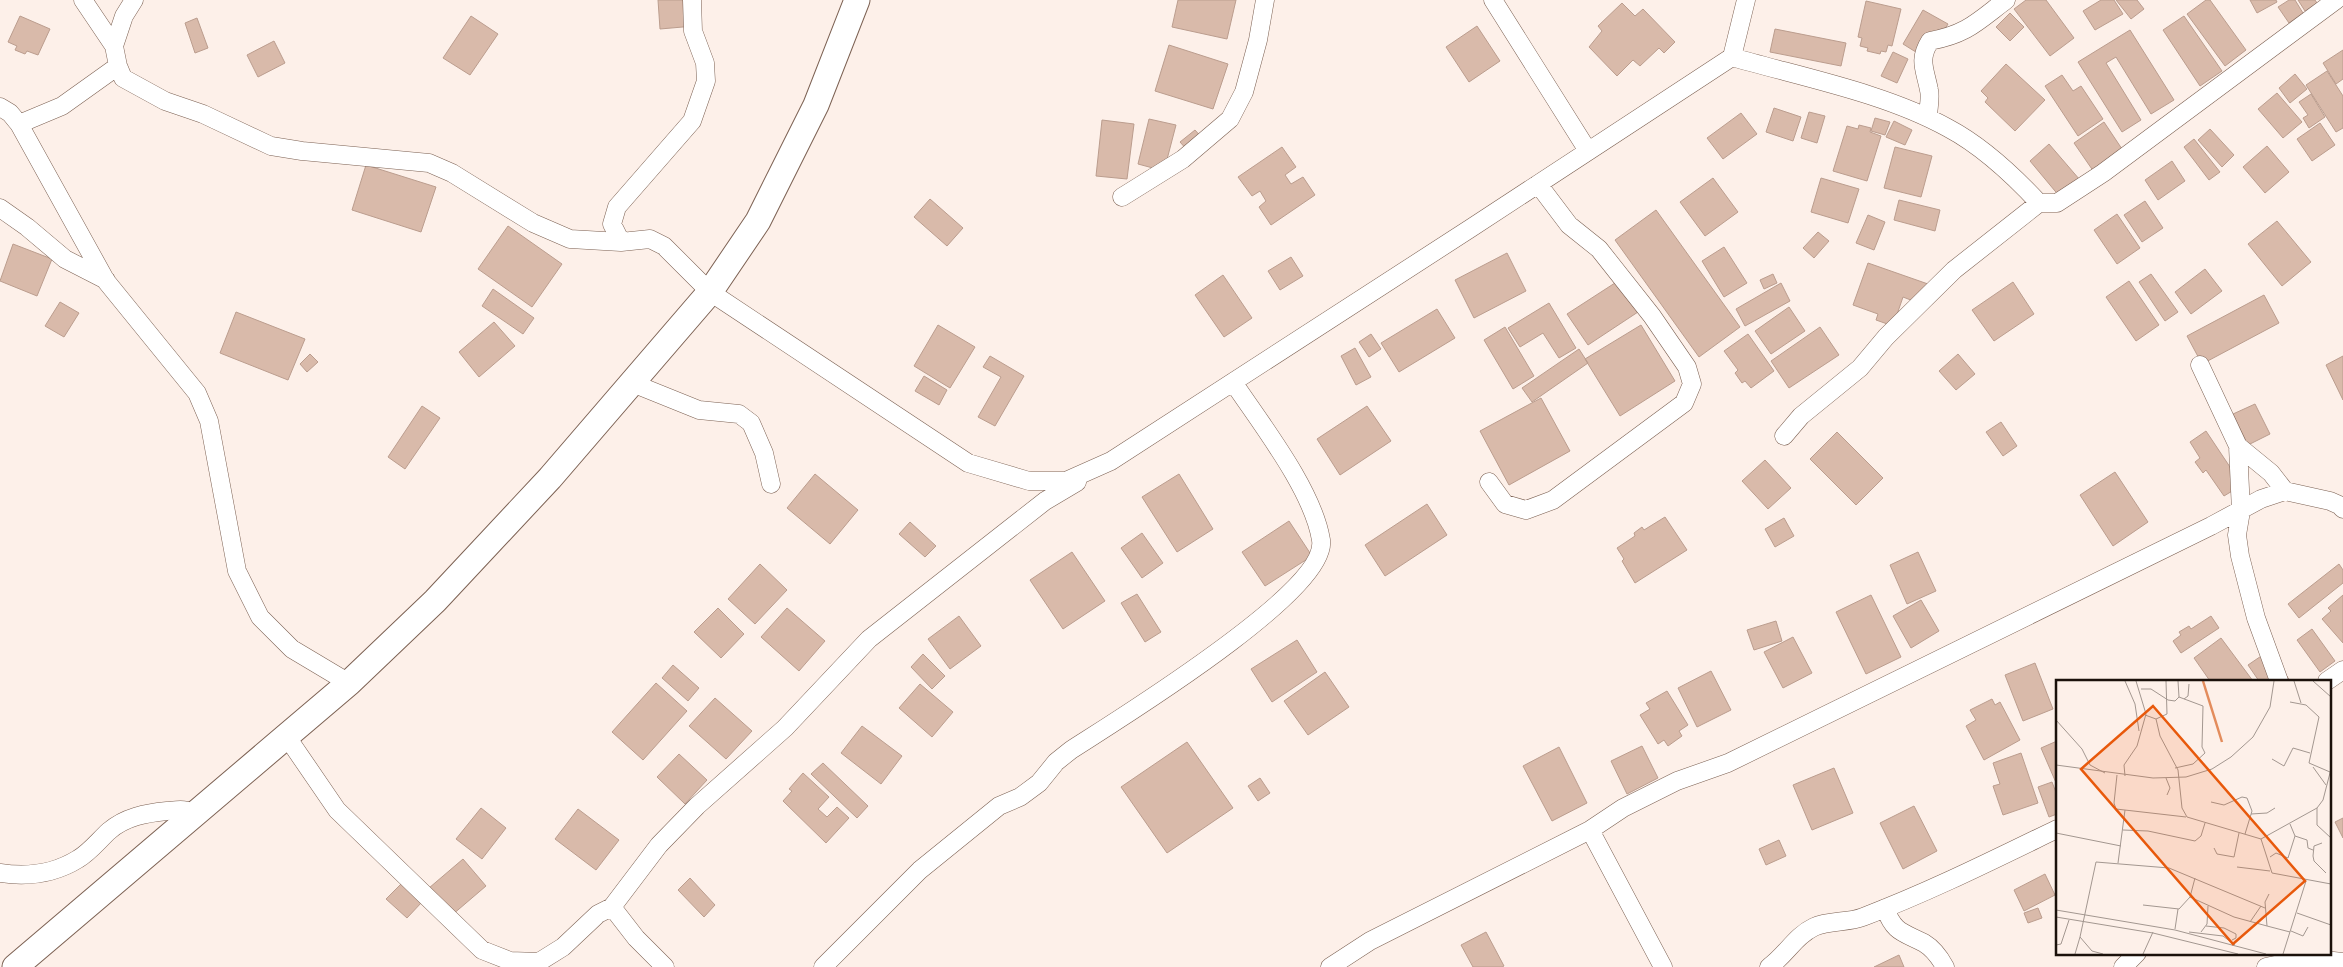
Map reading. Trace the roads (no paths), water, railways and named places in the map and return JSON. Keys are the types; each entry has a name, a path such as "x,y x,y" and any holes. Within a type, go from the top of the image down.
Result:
{"street":[{"path":"83,0 114,46 118,66 123,78 157,96 203,114 271,146 429,163 452,173 533,223 570,239 621,242 650,239 664,246 710,292 968,462 1029,481 1066,481 1111,461"},
{"path":"114,46 124,16 134,0"},
{"path":"621,242 612,224 617,207 692,121 706,82 705,63 693,31 692,0"},
{"path":"15,967 350,683 435,601 550,478 710,292 758,221 816,105 857,0"},
{"path":"1122,197 1183,159 1230,119 1244,92 1258,40 1265,0"},
{"path":"1493,0 1588,151"},
{"path":"287,737 337,810 482,950 510,961 539,962 563,947 598,914 612,908 659,845 697,806 785,728 869,639 1045,501 1111,461 1732,57 1746,0"},
{"path":"1928,118 1930,91 1925,76 1922,53 1930,41 1952,36 1974,26 2006,0"},
{"path":"1784,436 1801,416 1860,368 1886,337 1954,270 2039,203 2057,203 2103,173 2336,0"},
{"path":"1732,57 1864,95 1950,128 1990,157 2039,203"},
{"path":"19,124 62,106 118,66"},
{"path":"0,107 10,113 19,124 106,281 197,393 209,421 237,571 260,617 292,649 350,683"},
{"path":"1489,482 1505,504 1526,510 1553,500 1684,403 1692,384 1688,367 1652,316 1599,249 1569,225 1538,184"},
{"path":"0,208 65,258 106,281"},
{"path":"2200,365 2238,446 2240,510 2237,535 2240,556 2256,618 2279,680"},
{"path":"822,967 890,898 927,864 999,806 1020,797 1039,783 1056,762 1071,750 1236,639 1278,604 1307,575 1317,558 1321,542 1309,504 1285,459 1233,382"},
{"path":"632,383 699,410 740,414 751,423 764,453 771,484"},
{"path":"2238,446 2271,473 2285,491"},
{"path":"1330,967 1370,941 1590,830 1623,808 1677,781 1728,763 2261,499 2285,491 2330,501 2339,504 2343,509"},
{"path":"2328,680 2343,670"},
{"path":"0,873 16,876 38,875 66,865 78,859 110,830 129,818 179,810 188,810 196,815"},
{"path":"1590,830 1662,967"},
{"path":"1769,967 1780,959 1799,936 1816,926 1860,919 1983,866 2056,830"},
{"path":"612,908 636,938 665,967"},
{"path":"1886,908 1896,928 1908,937 1925,944 1937,954 1945,967"},
{"path":"2123,967 2136,954"},
{"path":"2266,967 2308,956 2343,962"}]}
